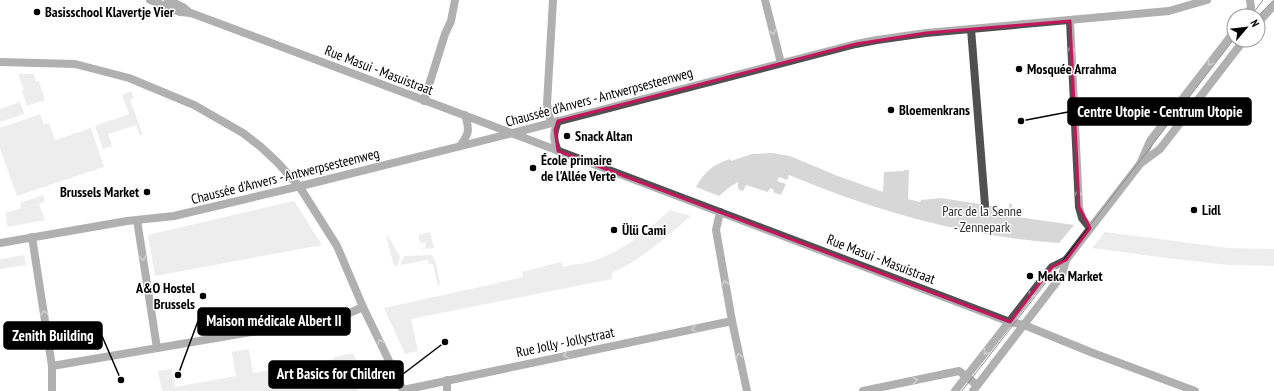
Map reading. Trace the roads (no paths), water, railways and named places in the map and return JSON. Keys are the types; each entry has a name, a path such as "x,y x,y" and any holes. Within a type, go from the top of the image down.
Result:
{"street":[{"name":"Rue Masui - Masuistraat","path":"150,0 180,12 191,13 465,115 1010,322 1024,325 1093,353 1195,391"},
{"name":"Rue Masui - Masuistraat","path":"168,0 183,7 191,13"},
{"path":"424,101 445,34 451,21 456,0"},
{"path":"553,0 547,104 554,122 554,142 558,151"},
{"path":"765,0 781,63"},
{"name":"Chaussée d'Anvers - Antwerpsesteenweg","path":"0,243 137,220 174,216 513,133 781,63 877,40 926,33 1169,11 1207,0"},
{"path":"1266,14 1274,4"},
{"path":"1070,21 1079,207 1082,218 1090,228"},
{"path":"971,29 985,205"},
{"path":"863,391 959,371 975,388 1062,275 1066,260 1140,164 1150,141 1226,42"},
{"path":"1140,164 1160,149 1238,48"},
{"path":"0,62 75,64 130,78 194,106 244,133 277,162 300,186 337,246 363,307 334,318 52,366"},
{"path":"460,146 467,137 469,130 465,115"},
{"path":"720,212 716,230 732,321 747,391"},
{"path":"137,220 157,348"},
{"path":"32,238 52,366 52,391"},
{"path":"956,391 1052,267 1066,260"},
{"name":"Rue Jolly - Jollystraat","path":"363,307 403,390 732,321"},
{"path":"446,391 447,380"}],"tram line":[{"path":"1257,8 1263,0"},
{"path":"1266,8 1274,0"},
{"path":"962,391 1227,48"}],"place":[{"name":"Basisschool Klavertje Vier","path":"37,12"},
{"name":"Mosquée Arrahma","path":"1019,69"},
{"name":"Bloemenkrans","path":"891,110"},
{"name":"Centre Utopie - Centrum Utopie","path":"1021,121"},
{"name":"Snack Altan","path":"567,136"},
{"name":"École primaire de l'Allée Verte","path":"533,168"},
{"name":"Brussels Market","path":"147,192"},
{"name":"Lidl","path":"1194,210"},
{"name":"Ülü Cami","path":"614,230"},
{"name":"Meka Market","path":"1030,276"},
{"name":"A&O Hostel Brussels","path":"203,296"},
{"name":"Art Basics for Children","path":"445,342"},
{"name":"Maison médicale Albert II","path":"178,375"},
{"name":"Zenith Building","path":"121,380"}],"park label":[{"name":"Parc de la Senne - Zennepark","path":"982,220"}]}
